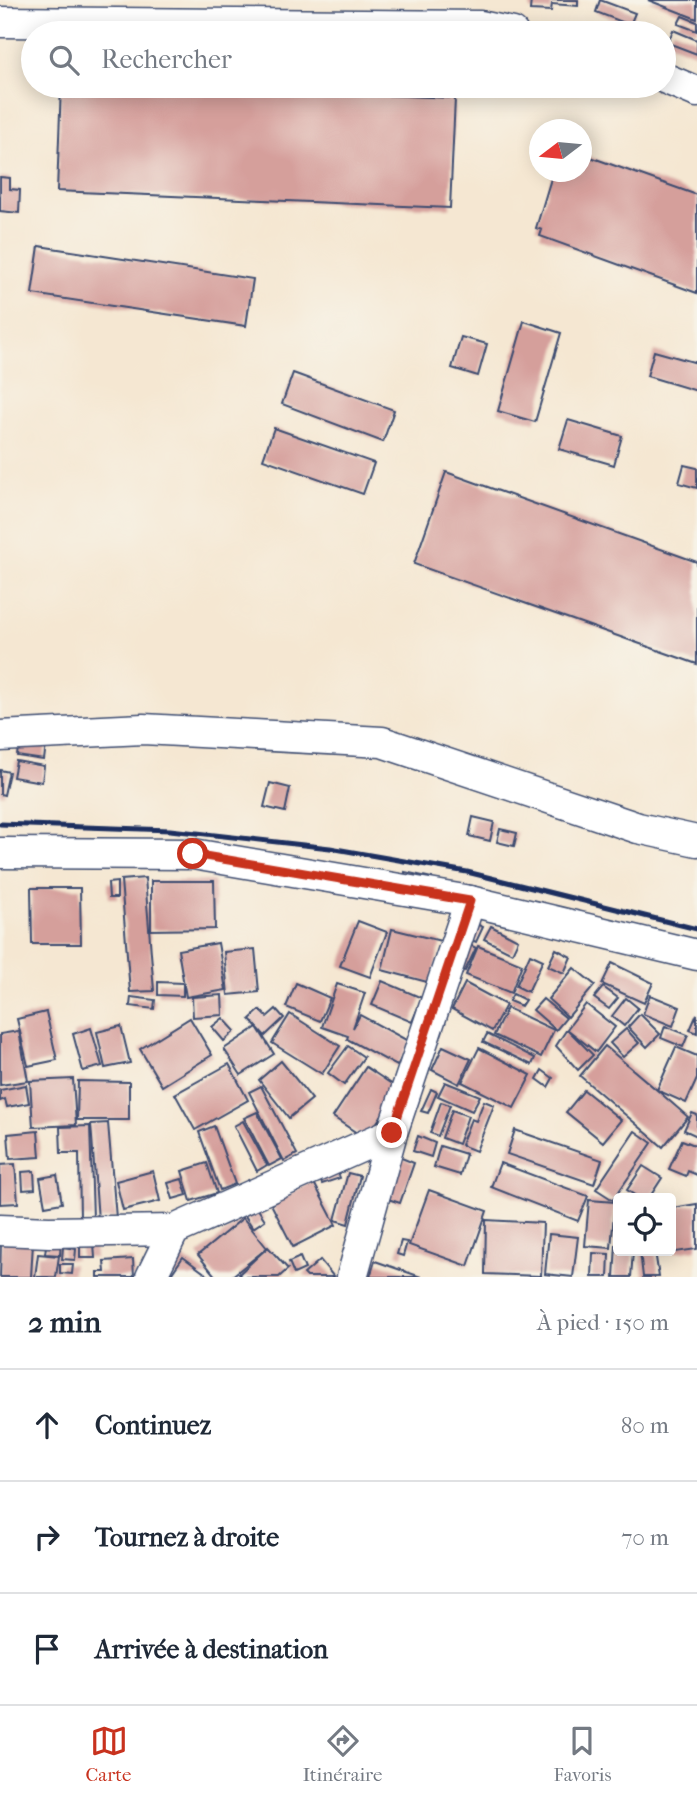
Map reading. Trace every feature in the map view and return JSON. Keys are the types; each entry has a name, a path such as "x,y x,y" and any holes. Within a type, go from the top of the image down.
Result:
{"street":[{"path":"0,22 202,12 381,21"},
{"path":"676,83 697,92"},
{"path":"0,736 143,729 382,742 638,828 697,841"},
{"path":"0,853 193,854 470,901 697,955"},
{"path":"352,1277 392,1133 470,901"},
{"path":"0,1230 174,1230 392,1133"},
{"path":"151,1277 174,1230"}],"building":[{"path":"531,0 578,0 578,6 552,4 551,11 530,10"},
{"path":"600,0 635,13 632,21 620,21 596,12"},
{"path":"648,0 697,0 697,19"},
{"path":"682,16 697,22 697,31 678,24"},
{"path":"676,31 697,40 697,54 676,46"},
{"path":"61,98 455,98 450,208 57,191"},
{"path":"592,158 697,195 697,293 540,236 542,230 536,228 550,182 592,182"},
{"path":"0,177 10,178 10,189 20,190 19,213 0,211"},
{"path":"39,246 253,279 246,326 32,294"},
{"path":"524,321 561,333 535,422 498,411"},
{"path":"461,337 487,344 478,376 452,368"},
{"path":"654,351 697,363 697,391 647,376"},
{"path":"293,373 394,410 383,442 282,404"},
{"path":"568,420 622,436 614,465 559,449"},
{"path":"274,428 374,463 363,494 263,459"},
{"path":"684,465 697,468 697,488 679,483"},
{"path":"446,472 697,562 697,664 414,564"},
{"path":"19,740 46,744 44,760 17,756"},
{"path":"16,761 44,766 42,782 13,777"},
{"path":"0,770 9,772 4,795 0,794"},
{"path":"270,783 290,788 285,812 264,807"},
{"path":"473,817 494,822 490,841 469,836"},
{"path":"500,829 517,833 514,846 497,842"},
{"path":"405,872 432,878 431,885 404,879"},
{"path":"145,878 154,991 130,992 121,880"},
{"path":"151,881 214,881 215,929 151,930"},
{"path":"117,882 117,898 109,898 108,883"},
{"path":"31,888 80,888 81,944 32,944"},
{"path":"358,921 387,932 370,977 340,966"},
{"path":"474,923 483,927 476,942 467,938"},
{"path":"491,926 518,940 512,953 484,939"},
{"path":"392,929 441,941 431,983 382,970"},
{"path":"218,943 226,990 186,997 178,950"},
{"path":"466,943 476,948 465,971 455,967"},
{"path":"478,946 522,964 511,993 466,975"},
{"path":"255,949 259,992 228,995 224,952"},
{"path":"556,949 571,957 564,973 548,966"},
{"path":"530,954 543,960 528,992 516,986"},
{"path":"612,963 653,983 644,1003 602,984"},
{"path":"574,968 595,985 568,1017 548,999"},
{"path":"382,981 422,998 412,1022 372,1005"},
{"path":"158,982 183,983 183,996 158,995"},
{"path":"296,983 330,998 320,1021 286,1007"},
{"path":"465,983 506,1005 492,1031 452,1009"},
{"path":"337,984 365,993 353,1028 360,1015 410,1042 397,1066 347,1039 348,1036 322,1027"},
{"path":"603,987 618,998 609,1009 594,998"},
{"path":"513,994 525,1000 521,1006 509,1001"},
{"path":"222,995 223,1015 193,1017 192,997"},
{"path":"650,995 680,1007 673,1026 643,1014"},
{"path":"131,997 155,1000 154,1009 130,1006"},
{"path":"626,998 638,1008 624,1026 612,1016"},
{"path":"543,999 566,1018 556,1030 533,1010"},
{"path":"586,1004 615,1027 596,1052 567,1029"},
{"path":"507,1008 554,1030 541,1057 494,1035"},
{"path":"276,1009 284,1018 265,1036 250,1019 260,1010 267,1017"},
{"path":"46,1012 57,1060 28,1066 17,1019"},
{"path":"290,1014 340,1046 322,1074 272,1043"},
{"path":"640,1014 660,1034 647,1047 628,1027"},
{"path":"697,1014 697,1033 690,1030"},
{"path":"190,1018 212,1055 162,1086 140,1049"},
{"path":"223,1018 235,1031 224,1041 212,1027"},
{"path":"121,1026 130,1063 105,1068 97,1032"},
{"path":"665,1026 688,1035 683,1047 661,1038"},
{"path":"257,1027 274,1054 241,1075 224,1049"},
{"path":"91,1028 102,1066 83,1071 73,1034"},
{"path":"567,1029 593,1055 578,1070 556,1046"},
{"path":"626,1029 639,1043 623,1057 610,1043"},
{"path":"19,1031 28,1081 0,1085 0,1034"},
{"path":"487,1034 535,1058 532,1065 483,1042"},
{"path":"348,1046 364,1057 344,1085 328,1073"},
{"path":"443,1046 471,1059 459,1084 432,1070"},
{"path":"605,1046 688,1117 663,1147 580,1076"},
{"path":"676,1047 697,1056 697,1079 686,1103 657,1090"},
{"path":"479,1048 531,1075 514,1108 462,1082"},
{"path":"281,1061 312,1099 289,1118 259,1080"},
{"path":"229,1064 248,1100 195,1130 175,1094"},
{"path":"366,1067 399,1089 366,1139 333,1117"},
{"path":"542,1070 553,1078 548,1087 537,1079"},
{"path":"73,1079 76,1125 33,1127 30,1081"},
{"path":"78,1081 129,1082 129,1120 77,1120"},
{"path":"445,1082 480,1096 472,1111 438,1096"},
{"path":"26,1085 29,1103 7,1107 5,1099 0,1101 0,1090"},
{"path":"261,1086 297,1154 284,1161 249,1092"},
{"path":"431,1089 437,1092 428,1113 421,1111"},
{"path":"584,1090 621,1120 603,1142 566,1112"},
{"path":"484,1101 494,1105 476,1151 461,1145 471,1119 476,1121"},
{"path":"441,1102 450,1105 438,1136 430,1133"},
{"path":"452,1110 468,1116 458,1144 442,1138"},
{"path":"257,1112 282,1159 269,1166 244,1118"},
{"path":"692,1113 697,1115 697,1136 684,1130"},
{"path":"243,1121 267,1165 257,1171 234,1126"},
{"path":"108,1123 116,1218 98,1220 91,1124"},
{"path":"90,1126 93,1218 80,1218 79,1153 61,1153 60,1127"},
{"path":"214,1126 235,1184 220,1190 199,1132"},
{"path":"515,1130 602,1160 594,1184 507,1154"},
{"path":"38,1131 40,1157 10,1159 8,1134"},
{"path":"635,1131 652,1143 618,1193 613,1193 613,1200 596,1189"},
{"path":"418,1136 435,1143 431,1157 413,1151"},
{"path":"682,1140 697,1146 697,1175 688,1171 686,1176 669,1169"},
{"path":"440,1146 466,1154 460,1175 434,1167"},
{"path":"399,1157 414,1163 400,1203 385,1198"},
{"path":"207,1163 217,1193 191,1201 182,1171"},
{"path":"500,1163 588,1196 578,1221 491,1187"},
{"path":"15,1164 18,1203 0,1204 0,1165"},
{"path":"335,1165 340,1178 322,1184 317,1171"},
{"path":"643,1166 662,1178 652,1193 632,1193 627,1190"},
{"path":"34,1171 35,1189 23,1190 22,1172"},
{"path":"153,1171 160,1201 123,1210 116,1181"},
{"path":"348,1173 360,1176 348,1224 335,1220"},
{"path":"57,1175 62,1203 45,1206 40,1178"},
{"path":"182,1179 187,1195 173,1199 168,1183"},
{"path":"313,1181 336,1225 293,1247 271,1204"},
{"path":"429,1190 487,1211 468,1266 409,1245"},
{"path":"252,1200 265,1220 253,1228 240,1208"},
{"path":"589,1200 613,1202 611,1248 585,1246"},
{"path":"697,1204 697,1249 676,1252 676,1207"},
{"path":"243,1218 267,1248 231,1277 216,1277 198,1255"},
{"path":"486,1220 543,1223 541,1276 485,1274"},
{"path":"549,1234 578,1237 573,1277 545,1274"},
{"path":"61,1237 60,1255 45,1254 46,1246"},
{"path":"1,1240 33,1243 31,1277 0,1277"},
{"path":"401,1241 407,1242 403,1256 397,1254"},
{"path":"80,1243 94,1243 95,1258 80,1258"},
{"path":"63,1247 76,1249 75,1260 62,1259"},
{"path":"268,1247 288,1269 279,1277 241,1277 239,1274"},
{"path":"593,1253 609,1254 608,1277 592,1277"},
{"path":"38,1254 59,1256 56,1277 35,1277"},
{"path":"615,1256 633,1256 631,1277 614,1277"},
{"path":"641,1256 656,1256 659,1277 643,1277"},
{"path":"183,1257 210,1277 177,1277 172,1273"},
{"path":"300,1257 305,1269 294,1274 289,1262"},
{"path":"133,1259 134,1277 98,1277 98,1272 105,1272 104,1261"},
{"path":"320,1260 334,1277 307,1277 304,1274"},
{"path":"375,1261 421,1277 370,1277"},
{"path":"60,1264 73,1264 72,1274 60,1273"}],"railway":[{"path":"0,824 170,830 330,848 467,872 697,929"}],"route":[{"path":"193,854 470,901 392,1133"}]}
